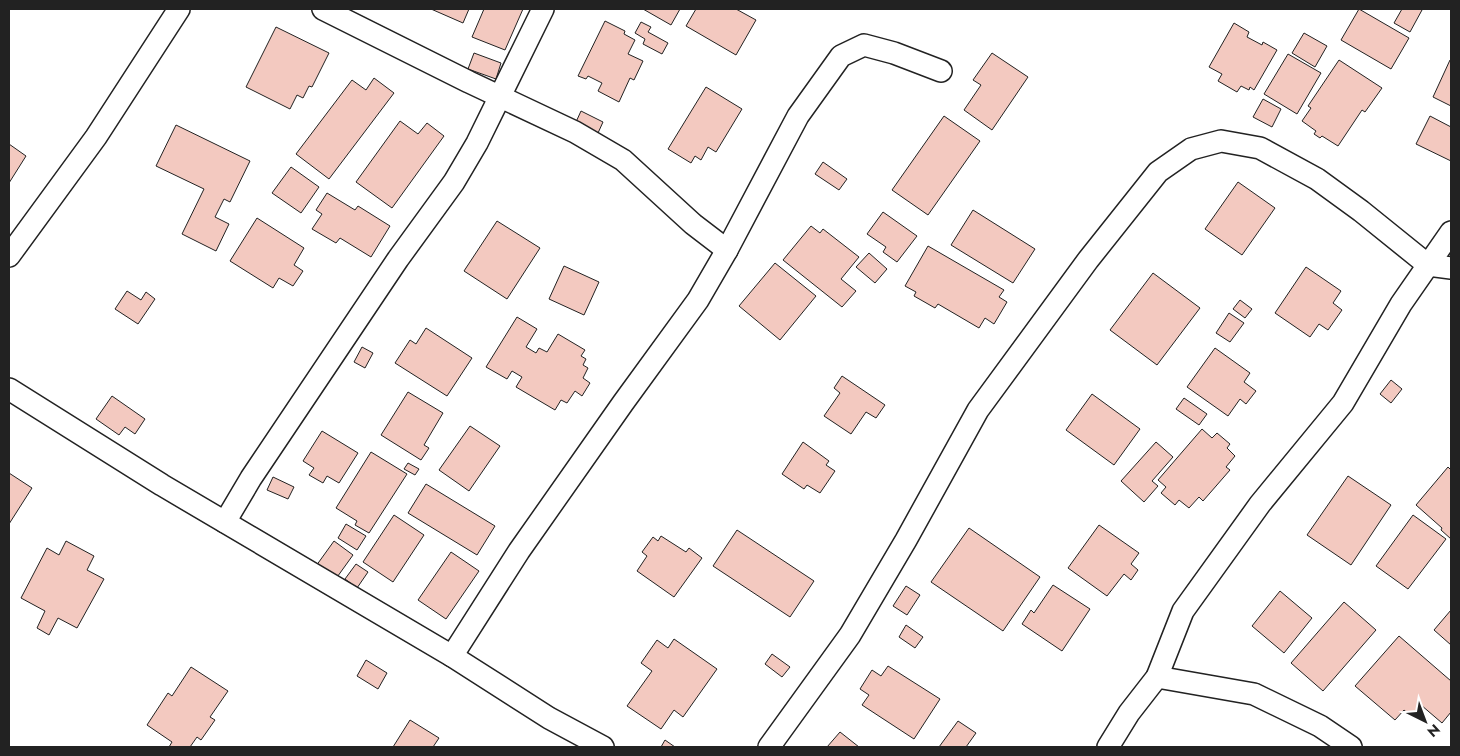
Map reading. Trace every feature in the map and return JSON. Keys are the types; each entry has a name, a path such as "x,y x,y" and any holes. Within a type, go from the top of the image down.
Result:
{"street":[{"path":"9,256 96,138 179,9"},
{"path":"323,9 575,132 623,160 693,224 727,250"},
{"path":"226,522 251,478 381,283 454,182 476,143 543,9"},
{"path":"452,656 519,551 698,300 727,250 798,116 840,56 864,45 894,53 941,71"},
{"path":"769,747 850,635 906,540 978,410 1088,260 1158,172 1191,149 1221,141 1260,148 1317,179 1361,211 1428,265 1451,268"},
{"path":"1108,747 1129,712 1156,677 1183,611 1260,504 1343,403 1401,304 1451,232"},
{"path":"9,389 162,485 452,656 549,718 603,747"},
{"path":"1156,677 1254,694 1320,726 1351,747"}],"building":[{"path":"431,9 469,9 463,23"},
{"path":"484,9 523,9 505,50 472,37"},
{"path":"643,9 680,9 671,25"},
{"path":"696,9 736,9 756,20 736,55 686,26"},
{"path":"1359,9 1409,38 1391,69 1341,40"},
{"path":"1402,9 1422,10 1410,32 1394,23"},
{"path":"605,21 625,31 624,34 635,40 628,54 643,61 634,80 630,78 619,102 598,91 602,83 588,76 586,79 578,76"},
{"path":"641,22 651,27 648,32 668,43 662,54 643,44 645,39 635,33"},
{"path":"1234,23 1249,32 1247,37 1262,45 1263,42 1277,50 1254,90 1250,87 1249,90 1241,86 1237,92 1218,81 1222,74 1209,67"},
{"path":"276,27 329,53 312,87 309,86 303,98 297,95 290,109 246,87"},
{"path":"1304,33 1327,46 1315,67 1292,53"},
{"path":"474,53 501,63 496,79 468,69"},
{"path":"992,53 1028,77 992,130 964,110 981,85 973,80"},
{"path":"1288,54 1321,73 1297,114 1264,94"},
{"path":"1339,60 1382,88 1365,112 1362,110 1338,146 1322,136 1320,138 1314,134 1316,131 1302,121 1311,108 1308,106"},
{"path":"1451,61 1451,106 1433,97"},
{"path":"374,78 394,93 329,179 296,154 352,80 366,90"},
{"path":"706,87 742,109 716,152 708,147 701,160 695,156 691,163 668,149"},
{"path":"1263,99 1281,109 1272,127 1253,117"},
{"path":"581,111 603,122 598,133 576,122"},
{"path":"944,116 980,141 928,215 892,190"},
{"path":"1430,116 1451,127 1451,161 1416,144"},
{"path":"400,121 418,134 427,123 444,136 392,208 356,182"},
{"path":"176,125 250,161 230,202 224,199 215,217 229,224 216,251 182,234 204,189 156,166"},
{"path":"9,144 26,156 9,183"},
{"path":"823,162 847,179 839,190 815,174"},
{"path":"291,167 319,187 301,213 272,193"},
{"path":"1238,182 1275,208 1242,255 1205,229"},
{"path":"327,193 355,210 358,206 390,226 371,257 340,238 336,243 312,229 322,214 316,210"},
{"path":"973,210 1035,249 1013,283 951,245"},
{"path":"883,212 917,236 897,262 883,252 886,247 867,234"},
{"path":"257,218 304,248 294,265 303,271 293,286 279,278 273,288 230,261"},
{"path":"497,221 540,248 507,299 464,271"},
{"path":"811,226 820,233 823,229 859,257 841,279 856,291 842,307 783,260"},
{"path":"928,246 1004,290 999,297 1007,302 994,324 985,318 979,328 938,304 935,308 914,296 916,292 905,286"},
{"path":"869,253 887,269 875,283 856,267"},
{"path":"775,263 816,296 780,340 739,306"},
{"path":"564,266 599,282 584,315 549,299"},
{"path":"1306,267 1341,291 1333,303 1342,310 1328,330 1319,324 1310,337 1275,313"},
{"path":"1153,273 1200,308 1157,365 1110,330"},
{"path":"127,291 141,300 146,292 155,299 138,324 115,309"},
{"path":"1240,300 1252,309 1245,318 1233,309"},
{"path":"1229,313 1244,323 1230,342 1216,333"},
{"path":"517,317 537,329 526,347 536,353 539,348 547,352 558,334 585,350 581,356 586,359 583,365 588,368 583,378 590,383 582,396 575,391 567,403 561,400 555,410 516,387 522,377 512,371 507,379 486,367"},
{"path":"426,328 472,358 447,396 395,363 410,340 416,344"},
{"path":"362,347 373,353 365,368 354,362"},
{"path":"1215,348 1250,373 1244,382 1256,391 1246,404 1240,399 1228,416 1187,387"},
{"path":"842,376 885,405 876,418 866,412 851,434 824,416 840,393 834,388"},
{"path":"1391,380 1402,389 1391,403 1380,394"},
{"path":"408,392 443,413 424,445 429,448 421,460 381,435"},
{"path":"1092,394 1140,429 1114,465 1066,430"},
{"path":"112,396 145,419 135,434 125,427 119,435 96,419"},
{"path":"1184,398 1207,414 1199,425 1176,409"},
{"path":"470,426 500,446 469,491 439,470"},
{"path":"1202,429 1212,438 1217,433 1230,444 1227,448 1235,456 1226,467 1230,470 1203,501 1199,497 1189,508 1179,500 1175,505 1161,493 1166,487 1158,480"},
{"path":"322,431 358,453 339,483 327,476 323,483 309,475 314,468 303,461"},
{"path":"803,442 829,461 826,465 835,471 820,493 807,485 804,489 782,474"},
{"path":"1156,442 1173,457 1152,481 1158,486 1144,502 1121,481"},
{"path":"371,452 407,474 369,533 355,525 357,521 336,508"},
{"path":"408,463 419,469 415,475 404,469"},
{"path":"1448,467 1451,470 1451,539 1441,530 1442,528 1416,505"},
{"path":"9,473 32,488 9,524"},
{"path":"1348,476 1391,505 1351,565 1307,535"},
{"path":"273,477 294,487 288,499 267,490"},
{"path":"426,484 495,526 477,555 408,513"},
{"path":"394,515 424,535 393,582 363,562"},
{"path":"1413,515 1446,539 1408,589 1376,566"},
{"path":"346,524 366,536 357,550 338,538"},
{"path":"1099,525 1139,553 1131,564 1138,570 1131,580 1124,574 1107,596 1068,568"},
{"path":"969,528 1040,577 1003,631 931,582"},
{"path":"737,530 814,581 790,617 713,566"},
{"path":"661,536 686,552 689,548 702,558 674,597 637,571 647,556 642,552 653,537 658,541"},
{"path":"66,541 94,556 87,570 104,579 77,628 58,618 49,635 37,628 45,611 21,598 47,548 59,555"},
{"path":"334,541 353,555 335,580 316,566"},
{"path":"451,552 479,571 446,619 418,600"},
{"path":"356,564 368,572 357,588 345,579"},
{"path":"1053,585 1090,609 1062,651 1022,624 1031,610 1034,613"},
{"path":"906,586 920,595 907,615 893,606"},
{"path":"1280,591 1312,618 1284,653 1252,626"},
{"path":"1344,602 1376,630 1323,691 1291,663"},
{"path":"1451,610 1451,645 1434,630"},
{"path":"906,625 923,637 915,648 899,637"},
{"path":"1399,636 1451,681 1451,712 1442,723 1421,705 1411,716 1404,710 1395,720 1355,686"},
{"path":"674,639 717,669 683,717 674,710 661,729 627,706 652,671 641,663 657,640 668,648"},
{"path":"772,654 790,667 782,677 765,664"},
{"path":"366,660 387,673 378,689 357,676"},
{"path":"888,666 940,699 914,739 862,705 869,695 860,689 872,670 881,676"},
{"path":"191,667 228,691 210,717 215,720 201,740 197,737 190,747 169,747 172,742 147,725 168,693 172,696"},
{"path":"410,720 439,738 433,747 393,747"},
{"path":"958,721 976,733 966,747 939,747"},
{"path":"840,732 859,747 827,747"},
{"path":"665,740 675,747 661,747"}]}
